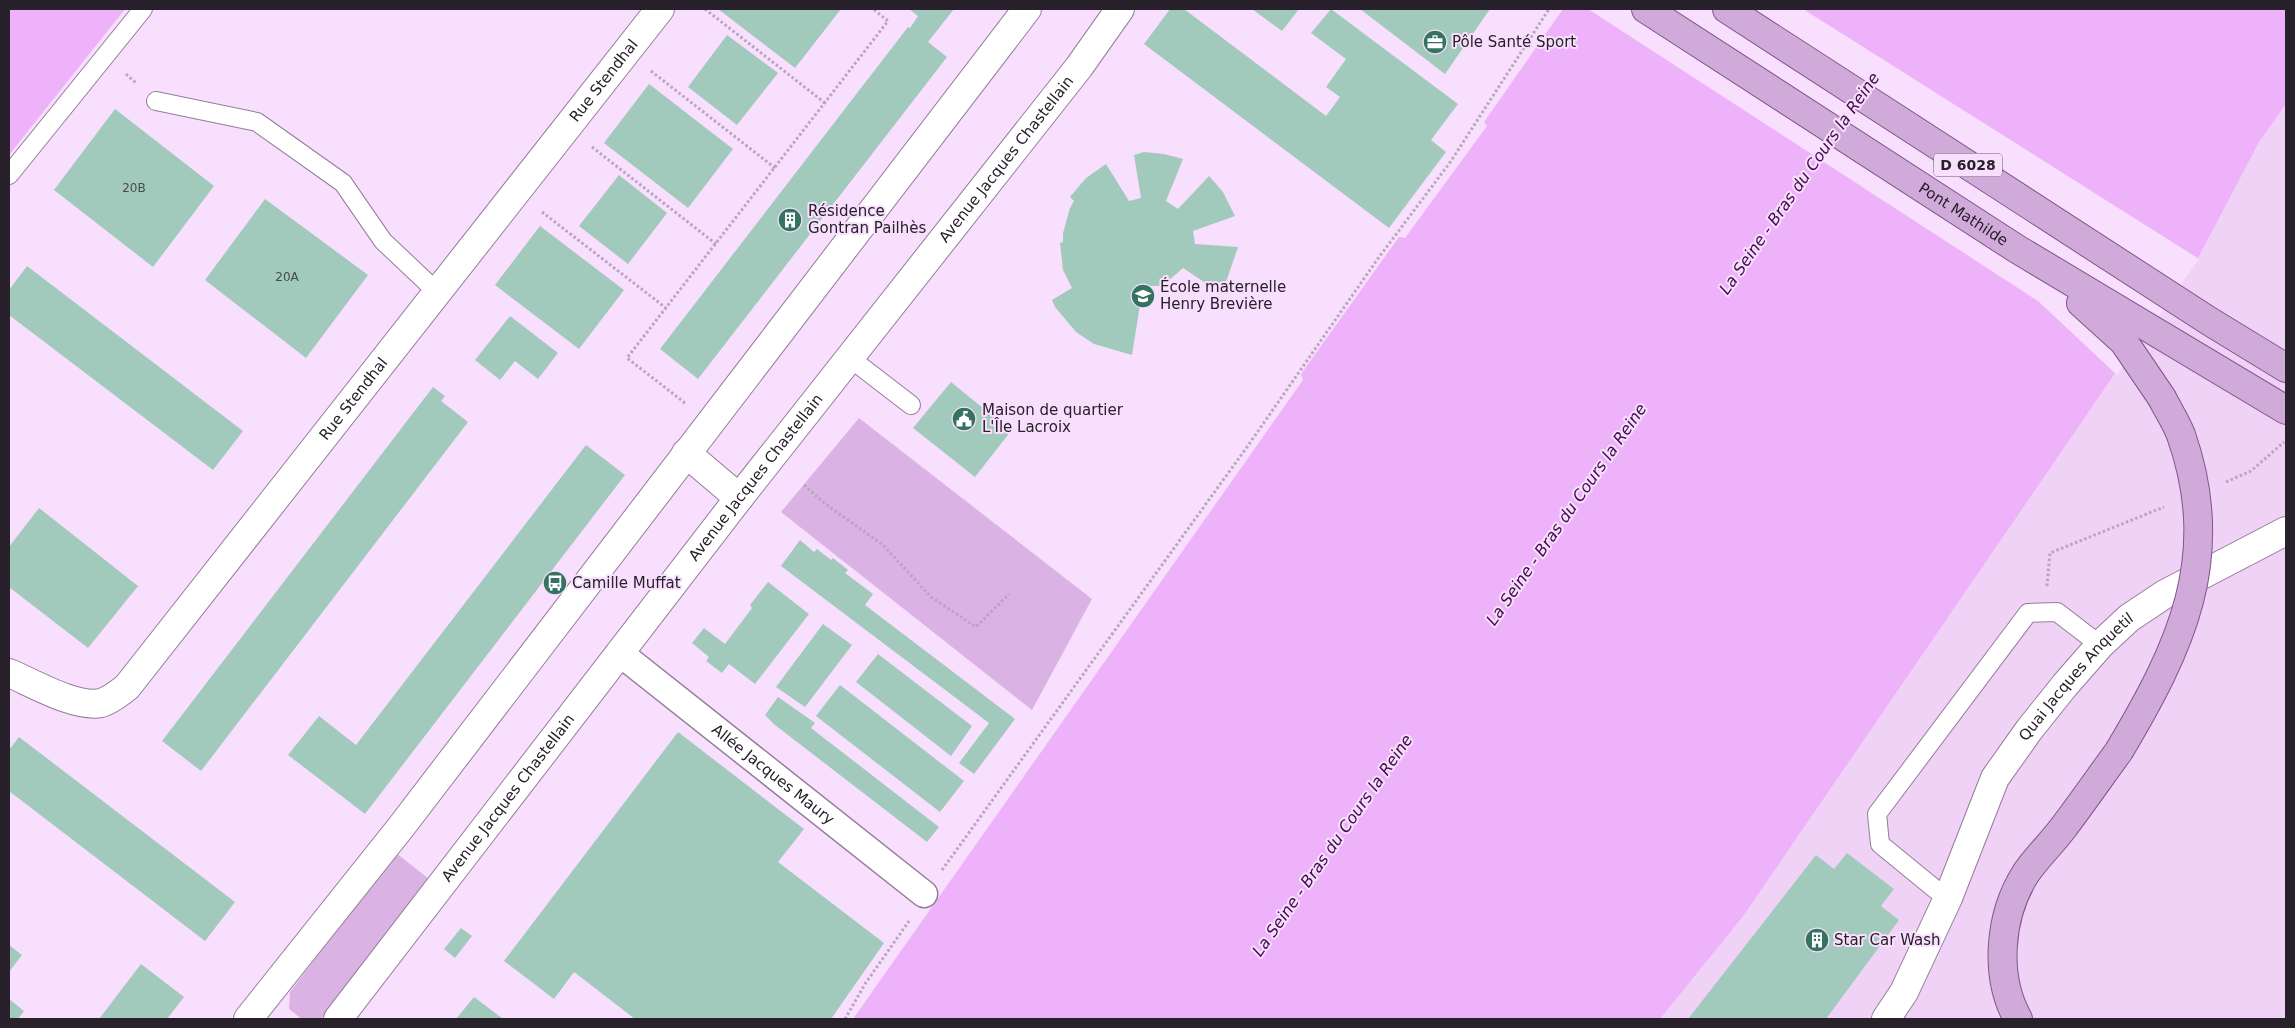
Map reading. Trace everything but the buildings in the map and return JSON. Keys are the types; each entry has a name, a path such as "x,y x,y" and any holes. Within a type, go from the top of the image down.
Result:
{"main road":[{"name":"Pont Mathilde","path":"1646,9 2017,249 2286,410"},
{"name":"D 6028","path":"1727,9 2201,315 2281,362"},
{"path":"2016,1017 2005,988 2002,962 2004,935 2012,904 2026,874 2054,840 2119,751 2161,678 2184,621 2194,582 2198,550 2198,514 2192,474 2180,433 2162,398 2124,342 2105,322 2017,249"}],"street":[{"name":"Rue Stendhal","path":"9,673 78,702 91,704 114,697 127,686 518,193 660,9"},
{"path":"248,1019 401,827 1027,9"},
{"name":"Avenue Jacques Chastellain","path":"338,1019 621,654 739,498 1079,66 1120,9"},
{"path":"686,453 739,498"},
{"name":"Quai Jacques Anquetil","path":"1886,1019 1904,992 1948,898 1995,778 2059,692 2100,645 2129,618 2165,594 2286,531"},
{"name":"Allée Jacques Maury","path":"621,654 924,894"}],"lane":[{"path":"9,175 142,9"},
{"path":"156,101 257,122 343,183 383,241 438,293"},
{"path":"850,358 911,405"},
{"path":"1948,898 1880,844 1877,814 2028,613 2057,612 2100,645"}],"path":[{"path":"704,9 825,103"},
{"path":"692,408 628,358 888,21 873,9"},
{"path":"846,1019 865,984 908,924 924,894 1224,479 1379,257 1451,161 1549,9"},
{"path":"626,52 775,168"},
{"path":"105,54 156,101"},
{"path":"568,128 716,244"},
{"path":"518,193 666,308"},
{"path":"2224,482 2251,472 2286,440"},
{"path":"804,485 824,503 883,545 930,597 976,627 1009,594"},
{"path":"2044,612 2050,553 2169,505"}],"shaded area":[{"path":"2286,104 2286,1019 1660,1019 1744,915 2116,372 2259,142"},
{"path":"859,418 1092,599 1032,710 781,512"},
{"path":"396,853 429,879 321,1019 302,1019 289,1009 290,992"}],"water":[{"path":"9,9 125,9 9,155"},
{"name":"La Seine - Bras du Cours la Reine","path":"1563,9 2286,9 2286,104 2259,142 2198,258 2116,372 1744,915 1660,1019 853,1019 1303,380 1301,374 1399,237 1405,238 1487,126 1484,122"}],"pier":[{"path":"1588,9 1803,9 2199,259 2117,375 2038,301"}],"place":[{"name":"Pôle Santé Sport","path":"1435,42"},
{"name":"Résidence Gontran Pailhès","path":"790,220"},
{"name":"École maternelle Henry Brevière","path":"1143,296"},
{"name":"Maison de quartier L'Île Lacroix","path":"964,419"},
{"name":"Camille Muffat","path":"555,583"},
{"name":"Star Car Wash","path":"1817,940"}]}
